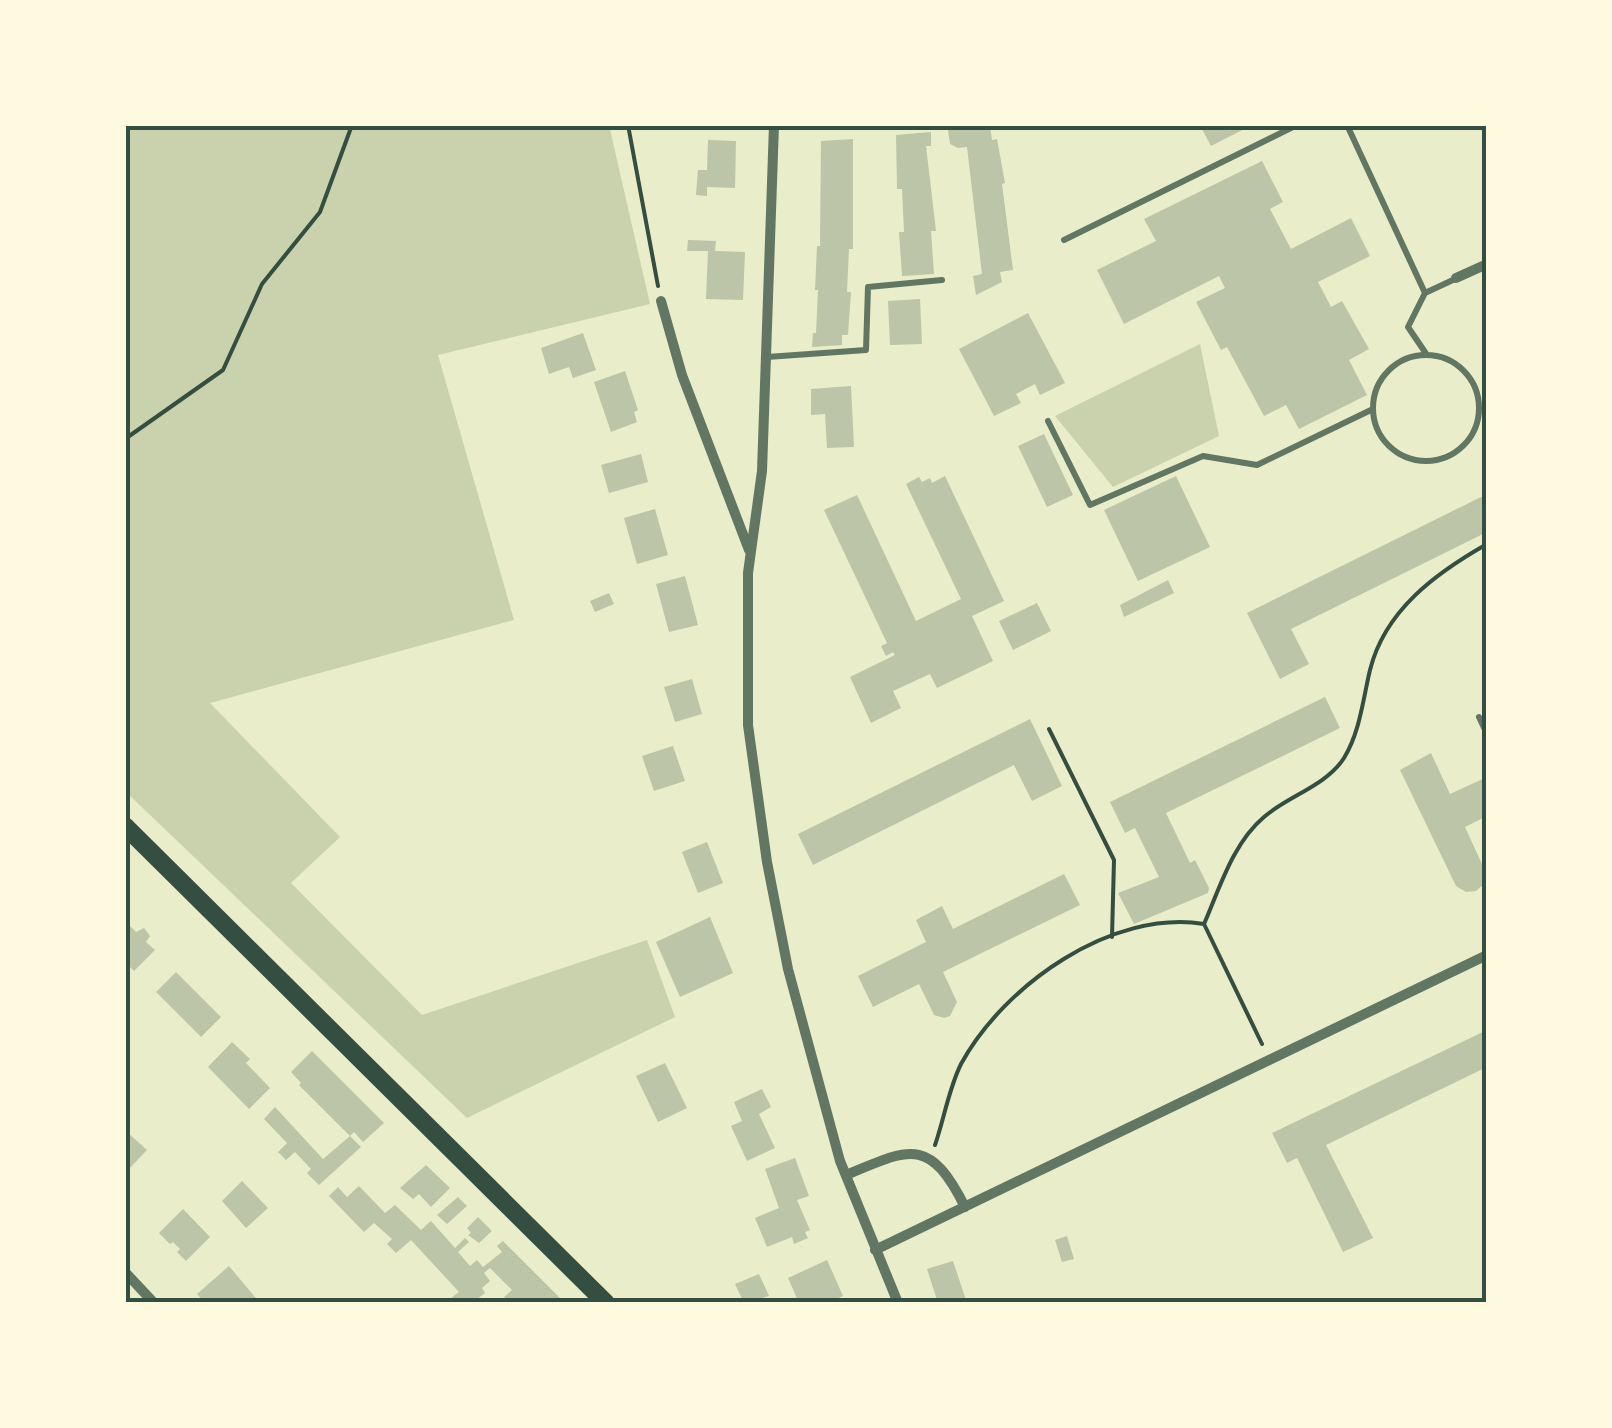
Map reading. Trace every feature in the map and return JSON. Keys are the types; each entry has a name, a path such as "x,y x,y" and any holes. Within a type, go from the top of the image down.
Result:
{"main road":[{"path":"125,826 606,1303"}],"street":[{"path":"774,125 762,471 750,551 747,705 767,862 788,969 846,1175 898,1303"},
{"path":"1456,278 1487,264"},
{"path":"661,301 693,406 750,551"},
{"path":"875,1250 1487,955"},
{"path":"846,1175 902,1152 919,1154 931,1160 964,1206"},
{"path":"125,1272 154,1303"}],"lane":[{"path":"1064,240 1298,125"},
{"path":"1348,125 1425,293"},
{"path":"1427,355 1408,327 1425,293 1456,278"},
{"path":"767,357 866,350 868,287 942,280"},
{"path":"1427,355 1460,366 1472,380 1480,414 1475,432 1464,446 1432,462 1398,454 1376,426 1373,409 1383,377 1395,365 1427,355"},
{"path":"1048,421 1090,505 1203,456 1257,464 1373,409"},
{"path":"1479,717 1487,734"}],"path":[{"path":"125,439 223,370 262,284 320,212 352,125"},
{"path":"628,125 661,301"},
{"path":"1204,924 1245,836 1265,816 1314,785 1342,760 1356,732 1371,664 1386,628 1446,568 1487,544"},
{"path":"1049,729 1114,860 1112,938"},
{"path":"931,1160 960,1066 989,1022 1028,983 1079,950 1112,938 1175,919 1204,924"},
{"path":"1204,924 1270,1060"}],"green space":[{"path":"125,125 609,125 650,304 438,355 514,620 210,703 340,837 291,883 422,1015 647,940 675,1017 467,1118 125,791"},
{"path":"1200,344 1219,436 1113,487 1055,416"}],"building":[{"path":"1200,125 1252,125 1211,146"},
{"path":"990,126 992,140 997,139 1005,183 1002,184 1013,270 1000,272 1002,282 976,295 973,276 982,274 967,147 950,144 948,130"},
{"path":"931,132 931,146 926,146 936,231 931,231 934,274 902,276 899,232 904,232 902,189 897,189 896,135"},
{"path":"853,139 848,335 842,335 842,345 812,347 820,246 821,141"},
{"path":"708,140 736,141 735,188 707,187 707,196 696,195 698,170 707,170"},
{"path":"1262,161 1283,202 1270,209 1291,249 1351,218 1370,256 1318,282 1331,307 1342,301 1369,349 1349,360 1367,395 1299,429 1286,405 1264,416 1227,347 1221,350 1196,302 1225,288 1219,276 1124,324 1097,270 1156,241 1144,219"},
{"path":"688,240 716,241 715,251 745,252 743,300 706,299 708,251 687,251"},
{"path":"920,299 922,344 890,345 888,301"},
{"path":"1028,313 1065,383 1040,395 1035,384 1016,394 1021,403 994,416 959,349"},
{"path":"583,333 596,370 573,378 569,367 549,374 541,348"},
{"path":"625,371 638,410 634,412 637,422 611,432 594,382"},
{"path":"851,386 854,447 827,448 825,414 811,415 811,389"},
{"path":"1044,434 1073,495 1047,507 1018,446"},
{"path":"641,454 648,482 609,493 601,465"},
{"path":"945,476 1004,601 972,616 993,661 937,688 930,674 893,691 901,708 871,723 850,677 895,655 893,652 886,656 881,646 887,643 824,510 857,495 916,621 961,599 906,484 919,477 922,482 930,478 932,483"},
{"path":"1176,476 1210,547 1138,581 1104,510"},
{"path":"1487,494 1487,532 1291,629 1309,664 1280,679 1247,613"},
{"path":"655,509 668,555 637,564 624,518"},
{"path":"685,576 698,625 669,632 656,584"},
{"path":"1168,580 1174,593 1124,617 1120,605"},
{"path":"609,593 614,604 595,612 590,601"},
{"path":"1037,603 1051,631 1013,650 999,621"},
{"path":"692,679 702,714 675,722 664,687"},
{"path":"1325,697 1340,728 1166,813 1190,863 1195,860 1208,893 1134,924 1118,893 1159,877 1135,828 1125,833 1110,802"},
{"path":"1030,719 1062,786 1032,801 1014,765 813,865 798,834"},
{"path":"673,746 685,781 654,791 642,756"},
{"path":"1431,753 1450,794 1487,777 1487,816 1465,827 1486,873 1484,884 1476,891 1466,892 1456,886 1400,770"},
{"path":"707,842 723,883 698,893 682,852"},
{"path":"1064,874 1080,905 943,972 957,1002 950,1016 934,1015 919,984 873,1007 858,976 926,942 916,920 942,906 953,929"},
{"path":"710,917 733,973 680,997 656,942"},
{"path":"125,921 136,932 144,928 150,936 146,942 155,950 134,971 125,962"},
{"path":"176,972 221,1017 201,1037 156,992"},
{"path":"1487,1030 1487,1067 1326,1145 1373,1238 1343,1252 1297,1158 1287,1163 1272,1133"},
{"path":"232,1042 250,1059 246,1063 270,1088 249,1109 208,1067"},
{"path":"312,1051 384,1123 363,1142 354,1132 350,1136 291,1072"},
{"path":"665,1063 687,1108 658,1122 636,1076"},
{"path":"762,1089 771,1107 759,1114 775,1148 747,1161 731,1126 742,1121 734,1102"},
{"path":"275,1107 323,1159 350,1136 361,1147 319,1185 295,1152 286,1160 278,1152 287,1143 264,1119"},
{"path":"125,1134 147,1150 125,1173"},
{"path":"795,1158 809,1196 797,1200 810,1230 805,1232 808,1238 794,1244 792,1237 767,1247 755,1218 779,1208 765,1169"},
{"path":"426,1165 450,1188 431,1207 419,1194 413,1199 400,1188"},
{"path":"242,1181 268,1208 246,1228 222,1201"},
{"path":"359,1186 385,1213 395,1205 421,1230 431,1221 455,1248 465,1238 469,1242 458,1252 470,1266 477,1260 483,1267 502,1252 497,1246 503,1241 565,1303 510,1303 504,1297 512,1290 490,1268 484,1273 490,1281 482,1288 485,1293 472,1303 445,1303 459,1292 411,1240 396,1253 387,1244 392,1239 374,1223 364,1232 329,1196 338,1187 347,1197"},
{"path":"458,1197 467,1206 447,1224 437,1215"},
{"path":"183,1209 210,1237 186,1261 177,1252 180,1249 159,1233"},
{"path":"478,1217 492,1231 479,1243 468,1235 471,1233 467,1228"},
{"path":"1067,1236 1074,1259 1062,1262 1055,1240"},
{"path":"827,1260 843,1296 828,1303 799,1303 788,1278"},
{"path":"953,1261 967,1303 938,1303 927,1269"},
{"path":"229,1266 260,1303 205,1303 197,1294"},
{"path":"759,1274 769,1296 744,1303 735,1284"}]}
